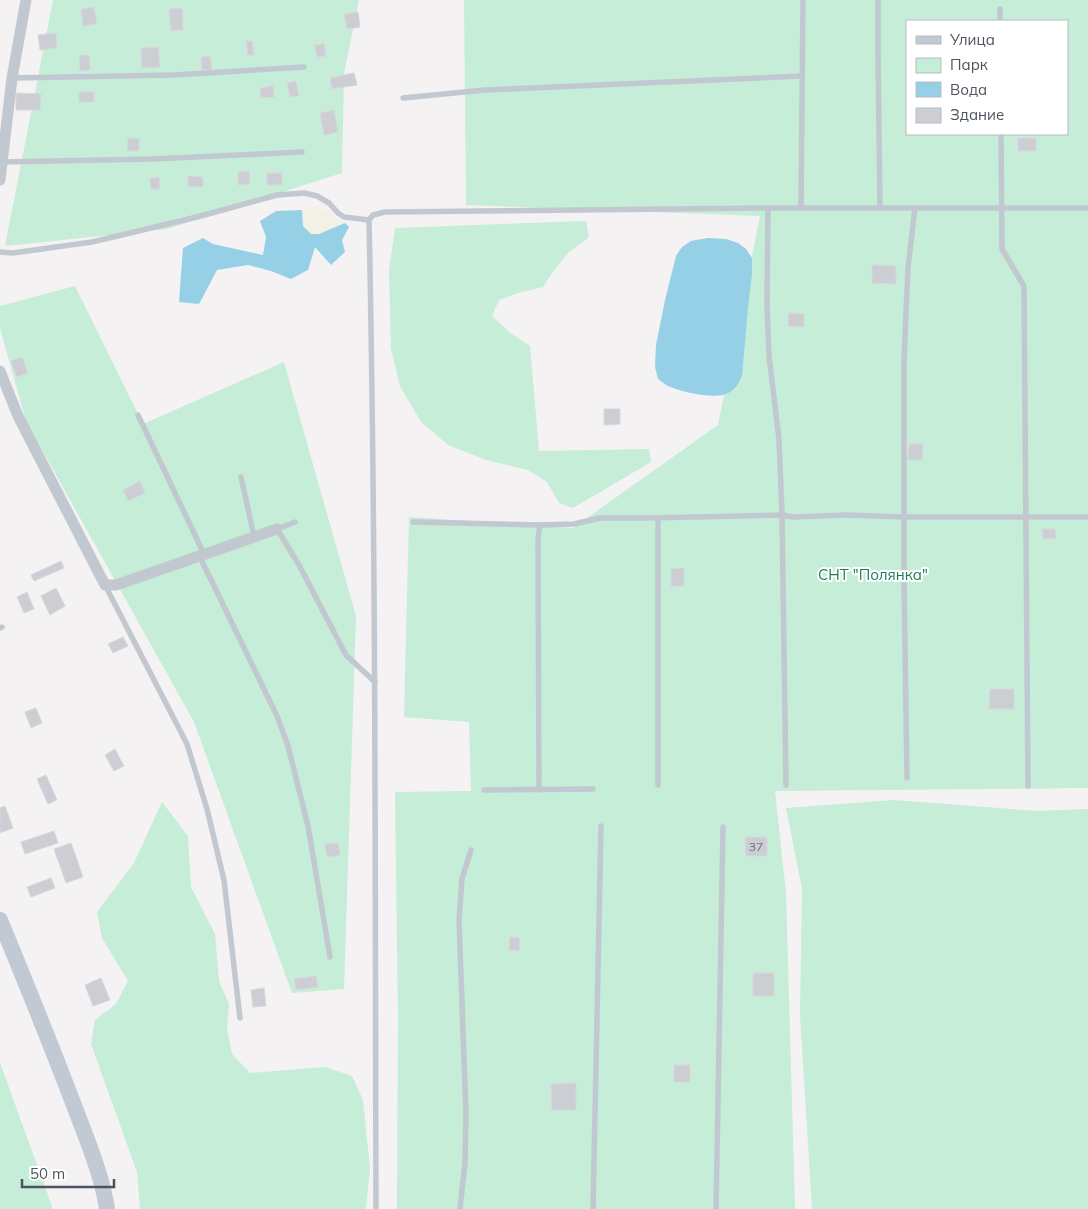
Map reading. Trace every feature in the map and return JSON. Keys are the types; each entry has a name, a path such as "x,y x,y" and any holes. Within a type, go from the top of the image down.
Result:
{"street":[{"path":"0,180 12,78 26,0"},
{"path":"0,371 18,416 105,585 116,585 277,529"},
{"path":"0,920 52,1046 89,1145 105,1196 107,1209"}],"lane":[{"path":"801,208 803,0"},
{"path":"878,0 880,208"},
{"path":"1000,9 1000,20"},
{"path":"12,78 174,75 304,67"},
{"path":"403,98 484,90 802,76"},
{"path":"1001,135 1002,249 1024,286 1028,786"},
{"path":"2,162 152,159 302,152"},
{"path":"0,252 12,253 92,242 197,218 277,195 304,193 316,196 329,203 344,217 369,220"},
{"path":"768,208 767,304 769,356 779,439 782,515 786,785"},
{"path":"376,1209 375,682 369,220 373,215 385,212 768,208 1088,208"},
{"path":"908,778 904,580 904,361 908,267 915,208"},
{"path":"138,415 277,716 288,746 308,826 330,957"},
{"path":"241,477 254,536"},
{"path":"413,522 540,525 574,524 600,518 782,515 1088,517"},
{"path":"658,518 658,785"},
{"path":"295,522 277,529 299,565 346,655 375,682"},
{"path":"538,790 538,539 540,525"},
{"path":"105,585 187,744 207,809 224,880 240,1018"},
{"path":"484,790 593,790"},
{"path":"593,1209 602,826"},
{"path":"716,1209 723,827"},
{"path":"460,1209 465,1163 466,1114 458,920 462,879 471,850"}],"green space":[{"path":"53,0 359,0 344,74 342,173 167,229 5,246"},
{"name":"СНТ \"Полянка\"","path":"464,0 1088,0 1088,788 775,791 786,893 795,1209 397,1209 398,1016 395,792 471,791 469,722 404,717 409,517 573,528 718,425 760,216 466,205"},
{"path":"586,221 589,237 568,253 543,287 499,300 492,316 509,332 530,346 539,451 649,449 651,462 573,508 559,503 547,482 528,470 486,460 448,445 421,422 400,386 391,349 389,271 395,228"},
{"path":"75,286 143,424 284,362 356,616 344,989 292,993 194,722 26,421 0,328 0,306"},
{"path":"894,800 1036,811 1088,809 1088,1209 812,1209 800,1015 802,889 786,808"},
{"path":"162,802 188,836 191,887 215,934 219,981 229,1004 227,1029 232,1054 250,1073 325,1067 352,1076 363,1100 370,1169 366,1209 140,1209 137,1172 91,1044 95,1020 116,1004 128,981 102,938 97,912 134,863"},
{"path":"0,1063 53,1209 0,1209"}],"sand":[{"path":"315,207 328,211 336,219 345,223 319,234 311,234 303,226 302,210"}],"water":[{"path":"302,210 303,226 311,234 319,234 345,223 349,227 342,240 345,252 331,265 315,247 308,270 291,279 248,265 217,270 199,304 179,302 183,248 203,238 213,244 263,255 266,237 260,221 276,211"},
{"path":"708,238 726,239 738,243 746,249 752,258 742,376 730,392 717,396 690,393 668,386 658,379 655,367 656,345 676,256 682,247 691,241"}],"building":[{"path":"94,7 97,24 83,26 81,9"},
{"path":"182,8 183,30 171,31 169,9"},
{"path":"358,12 360,27 347,29 344,14"},
{"path":"56,33 57,48 40,50 38,35"},
{"path":"246,41 252,41 254,55 248,55"},
{"path":"324,44 326,56 317,57 315,45"},
{"path":"158,47 160,67 142,68 141,48"},
{"path":"79,55 89,55 90,70 80,71"},
{"path":"210,56 212,69 202,70 201,57"},
{"path":"354,73 357,85 332,89 330,78"},
{"path":"296,81 299,96 290,97 287,83"},
{"path":"273,86 274,97 261,98 260,88"},
{"path":"79,92 94,92 94,102 79,102"},
{"path":"16,93 41,94 40,110 16,110"},
{"path":"334,110 338,132 324,135 320,113"},
{"path":"128,138 139,139 139,151 127,151"},
{"path":"1018,138 1036,138 1036,151 1018,151"},
{"path":"249,171 250,184 238,185 238,172"},
{"path":"267,173 282,173 282,185 267,185"},
{"path":"188,176 203,177 203,187 188,186"},
{"path":"159,177 160,189 151,189 150,178"},
{"path":"872,265 896,266 896,284 872,283"},
{"path":"789,313 804,314 804,327 788,326"},
{"path":"22,357 28,373 17,377 11,361"},
{"path":"604,409 620,409 620,424 604,425"},
{"path":"909,444 923,444 922,460 908,460"},
{"path":"140,481 145,493 128,501 123,490"},
{"path":"1042,529 1055,529 1056,538 1043,539"},
{"path":"61,561 64,568 34,581 31,575"},
{"path":"684,568 684,586 671,586 671,569"},
{"path":"56,588 65,606 50,615 41,596"},
{"path":"27,592 34,609 24,613 17,597"},
{"path":"123,637 128,646 113,653 108,644"},
{"path":"990,689 1014,689 1014,709 989,709"},
{"path":"36,708 42,723 31,728 25,712"},
{"path":"115,749 124,766 114,771 105,755"},
{"path":"46,775 57,800 48,804 37,779"},
{"path":"5,806 13,828 0,833 0,808"},
{"path":"54,831 58,843 25,854 21,842"},
{"path":"745,837 767,837 767,856 746,856"},
{"path":"71,843 83,877 66,883 54,849"},
{"path":"338,843 340,855 327,857 325,844"},
{"path":"51,878 55,888 31,897 27,887"},
{"path":"510,937 520,938 519,951 509,950"},
{"path":"753,973 774,973 774,996 753,996"},
{"path":"316,976 318,987 296,990 294,979"},
{"path":"101,978 110,1000 93,1006 85,985"},
{"path":"264,988 266,1006 253,1007 251,990"},
{"path":"674,1065 690,1065 690,1082 674,1082"},
{"path":"576,1083 576,1110 552,1110 551,1084"}]}
